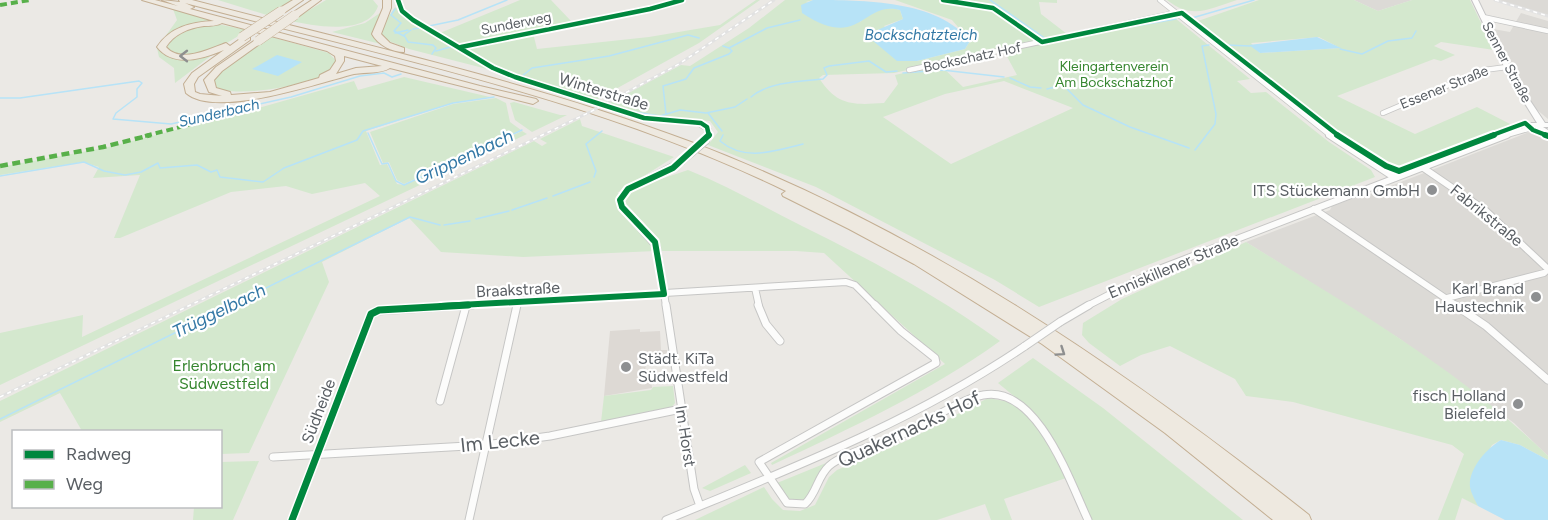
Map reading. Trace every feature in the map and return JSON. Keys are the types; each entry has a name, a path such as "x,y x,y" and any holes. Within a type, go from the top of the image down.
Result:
{"highway":[{"path":"146,0 415,72 555,103"},
{"path":"165,0 555,103"},
{"path":"183,0 643,128 808,195 901,242 988,293 1124,382 1303,520"},
{"path":"283,12 298,0"},
{"path":"305,0 245,37 195,75 189,84 191,93 198,97 215,99 286,92 367,69 391,68 415,72"},
{"path":"317,0 219,69 208,84 212,90 219,93 239,94 305,84 328,75 338,66 339,55 324,48"},
{"path":"391,1 377,26 378,36 383,42 637,133 746,176 801,201 893,249 979,299 1062,353 1195,448 1285,520"},
{"path":"229,23 206,24 185,29 166,40 161,47 162,50 177,57 201,55 245,37"}],"street":[{"name":"Sunderweg","path":"461,46 650,9 682,0"},
{"path":"1160,0 1338,142 1395,178"},
{"name":"Senner Straße","path":"1474,0 1507,67 1542,125"},
{"name":"Winterstraße","path":"391,1 405,14 506,74 631,114 657,121 701,123 709,130 706,141 681,162 628,189 620,200 622,207 655,242 664,294"},
{"name":"Bockschatz Hof","path":"909,70 1176,13"},
{"path":"1483,17 1548,31"},
{"name":"Essener Straße","path":"1383,113 1484,70 1507,67"},
{"path":"1542,125 1548,132"},
{"name":"Enniskillener Straße","path":"666,520 850,444 913,415 1060,322 1131,281 1522,129 1542,125"},
{"name":"Fabrikstraße","path":"1422,167 1485,210 1548,269 1544,273 1447,298"},
{"path":"1314,209 1447,298 1496,334 1548,380"},
{"name":"Braakstraße","path":"373,312 852,283 905,335 932,356 936,361 935,365 762,461 759,465 767,478"},
{"path":"755,288 762,316 773,335 780,341"},
{"name":"Im Horst","path":"664,294 695,492 700,506"},
{"path":"469,520 517,303"},
{"path":"440,401 466,306"},
{"name":"Südheide","path":"292,520 373,312"},
{"name":"Quakernacks Hof","path":"767,478 787,503 805,504 813,497 821,475 831,464 903,434 980,395 995,393 1025,408 1045,431 1088,520"},
{"name":"Im Lecke","path":"316,454 485,445 550,436 681,409"},
{"name":"Südheide","path":"273,457 316,454"}],"shaded area":[{"path":"1354,0 1412,0 1378,11"},
{"path":"1499,0 1548,0 1548,16 1513,5"},
{"path":"1521,13 1548,21 1548,119 1536,109 1521,85 1493,29 1510,32"},
{"path":"1532,131 1540,133 1548,141 1548,456 1514,423 1400,339 1246,242 1330,210 1332,206 1365,196"},
{"name":"Städt. KiTa Südwestfeld","path":"640,329 640,332 660,331 661,350 667,350 668,355 646,357 645,378 651,378 652,388 604,396 610,331"}],"green space":[{"path":"218,0 295,0 270,16"},
{"path":"326,0 373,0 378,6 363,22 352,25 339,27 291,21"},
{"path":"520,0 551,0 571,21 679,0 461,45 440,33"},
{"path":"756,0 760,0 699,43 594,101 504,71 466,48 533,33 537,49 649,37 720,25"},
{"name":"Kleingartenverein Am Bockschatzhof","path":"785,0 813,0 806,2 860,22 879,10 889,8 900,10 903,19 884,26 917,61 965,49 970,41 952,20 895,0 1057,0 1057,3 1039,2 1041,14 1067,34 894,73 823,75 819,78 839,99 847,102 873,104 884,103 898,84 895,75 940,65 963,87 1017,75 1004,51 1170,14 1250,79 1237,81 1251,93 1266,92 1329,142 1371,170 1375,177 1039,307 995,280 816,187 708,145 718,132 710,121 651,118 606,105 681,65 690,66 749,28","holes":["1004,81 1073,108 951,164 883,117 945,94"]},
{"path":"1167,0 1237,0 1201,11 1193,11 1185,10"},
{"path":"1259,0 1354,0 1378,11 1412,0 1470,0 1494,50 1441,42 1434,46 1455,55 1441,61 1434,59 1337,96 1415,134 1477,107 1514,126 1402,169 1386,165 1331,130 1195,22","holes":["1319,37 1340,48 1260,53 1251,43"]},
{"path":"395,7 415,25 491,70 409,49 389,41 382,34 383,25"},
{"path":"173,9 216,21 185,28 159,47 165,55 177,58 216,52 175,83 174,68 159,57 157,48 177,20"},
{"path":"383,13 374,31 381,44 332,32 365,23"},
{"path":"222,25 247,30 208,52 187,55 177,54 167,49 170,42 181,32 198,27"},
{"path":"268,36 329,53 337,62 330,71 320,77 298,84 250,91 222,90 214,86 213,80 222,70"},
{"path":"404,77 490,97 453,103 366,131 380,165 387,164 397,184 404,185 522,131 527,134 0,385 0,333 83,315 82,337 380,196 365,183 312,194 286,186 231,192 120,238 114,238 140,175 93,178 99,167 83,162 0,175 0,167 104,148 220,119 354,81 358,90"},
{"path":"496,98 506,103 510,122 521,130 404,184 397,180 389,162 383,163 370,132 453,104"},
{"path":"514,102 567,115 532,132 515,120 510,103"},
{"name":"Erlenbruch am Südwestfeld","path":"580,119 582,126 674,157 617,193 628,195 643,185 688,170 879,265 953,309 1000,341 946,377 917,393 772,465 771,463 945,364 824,253 655,251 523,257 441,252 409,218 322,262 329,282 249,453 222,454 222,430 81,430 60,393 0,422 0,401 534,141 542,146 547,143 540,139"},
{"path":"1246,242 1364,315 1441,367 1514,424 1548,456 1548,460 1520,445 1501,440 1492,445 1470,486 1478,506 1462,498 1455,520 1438,520 1464,454 1452,445 1293,402 1246,396 1235,379 1170,346 1141,355 1120,366 1082,335 1083,323 1122,299"},
{"path":"1033,358 1103,408 1243,520 1091,520 1072,476 1004,499 1012,520 991,520 985,504 937,520 695,520 764,487 783,510 800,511 815,505 829,477 837,470 908,440 988,398 1010,402 1015,397 998,383"},
{"path":"673,386 675,403 671,408 601,422 604,396 651,390 653,387"},
{"path":"259,461 233,520 193,520 194,508 222,508 222,462"},
{"path":"826,463 803,500 790,500 777,483"},
{"path":"745,465 751,473 710,491 702,488"}],"water":[{"name":"Bockschatzteich","path":"813,0 876,2 919,10 939,17 956,27 970,41 965,49 917,61 897,61 866,35 903,19 900,10 887,9 849,27 837,28 822,24 802,13 801,5"},
{"path":"1317,37 1341,48 1260,53 1249,45"},
{"path":"277,55 302,62 278,76 252,69"},
{"path":"1501,440 1520,445 1548,460 1548,520 1505,520 1478,506 1470,487 1472,473 1490,448"}],"waterway":[{"name":"Sunderbach","path":"429,26 458,20 507,0"},
{"path":"990,0 1046,39"},
{"path":"1192,18 1254,0"},
{"path":"395,9 391,15 401,23 394,31 397,33"},
{"path":"1094,33 1176,19"},
{"name":"Grippenbach","path":"729,48 767,28 800,20"},
{"name":"Sunderbach","path":"413,29 420,28"},
{"name":"Sunderbach","path":"397,33 408,30"},
{"name":"Sunderbach","path":"411,30 404,35 408,42 433,45 436,48 432,54"},
{"path":"1340,49 1362,54 1388,41 1412,38 1416,31"},
{"name":"Sunderbach","path":"397,33 404,36"},
{"name":"Grippenbach","path":"521,77 532,68 609,56 688,35 699,38"},
{"path":"1051,42 1069,38"},
{"path":"1195,150 1215,124 1216,114 1202,46 1209,45"},
{"path":"1226,45 1250,46"},
{"name":"Sunderbach","path":"436,51 454,46"},
{"name":"Grippenbach","path":"723,46 729,48"},
{"path":"666,114 663,86 686,79 694,68 729,54 732,51 729,48"},
{"name":"Trüggelbach","path":"751,97 775,85 823,79 827,75 824,68 829,66 869,61 886,72 897,71"},
{"name":"Trüggelbach","path":"903,73 942,70 1004,77"},
{"name":"Sunderbach","path":"0,98 20,98 139,81 142,83 137,89 137,97 116,113 113,119 171,124 291,97 360,76 384,73 392,77 401,74"},
{"path":"1010,78 1030,87 1041,88"},
{"path":"1047,89 1063,85 1083,105 1130,127 1189,148"},
{"name":"Grippenbach","path":"0,176 84,162 104,171 125,175 141,172 158,163 160,168 197,165 211,172 217,170 220,177 263,182 284,168 357,140 363,131 453,103 494,97"},
{"name":"Trüggelbach","path":"628,111 660,116 680,110 706,113 735,107 747,99"},
{"path":"708,113 722,131"},
{"name":"Grippenbach","path":"368,133 382,164 388,163 396,181 404,185 522,130"},
{"name":"Trüggelbach","path":"594,177 596,171 586,144 602,131"},
{"path":"723,135 720,141 739,151 750,153 771,152 803,144"},
{"name":"Trüggelbach","path":"553,196 590,182"},
{"name":"Trüggelbach","path":"512,210 547,198"},
{"name":"Trüggelbach","path":"476,219 509,211"},
{"name":"Trüggelbach","path":"0,419 410,217 440,225"},
{"name":"Trüggelbach","path":"444,225 470,221"}],"railway":[{"path":"0,397 590,112 679,64 774,0"},
{"path":"1495,0 1548,16"}],"marked path":[{"path":"0,5 30,0"},
{"path":"0,166 103,147 255,108"}],"cycle path":[{"path":"292,520 371,314 379,310 664,294 655,242 622,207 620,200 628,189 673,168 709,136 707,127 701,123 644,118 493,68 413,20 402,11 398,0"},
{"path":"461,47 650,9 682,0"},
{"path":"943,0 981,4 993,8 1042,42 1182,13 1348,143 1386,166 1399,171 1525,123 1533,130 1548,136"}],"place":[{"name":"ITS Stückemann GmbH","path":"1432,190"},
{"name":"Karl Brand Haustechnik","path":"1536,297"},
{"name":"Städt. KiTa Südwestfeld","path":"626,367"},
{"name":"fisch Holland Bielefeld","path":"1518,404"}]}
